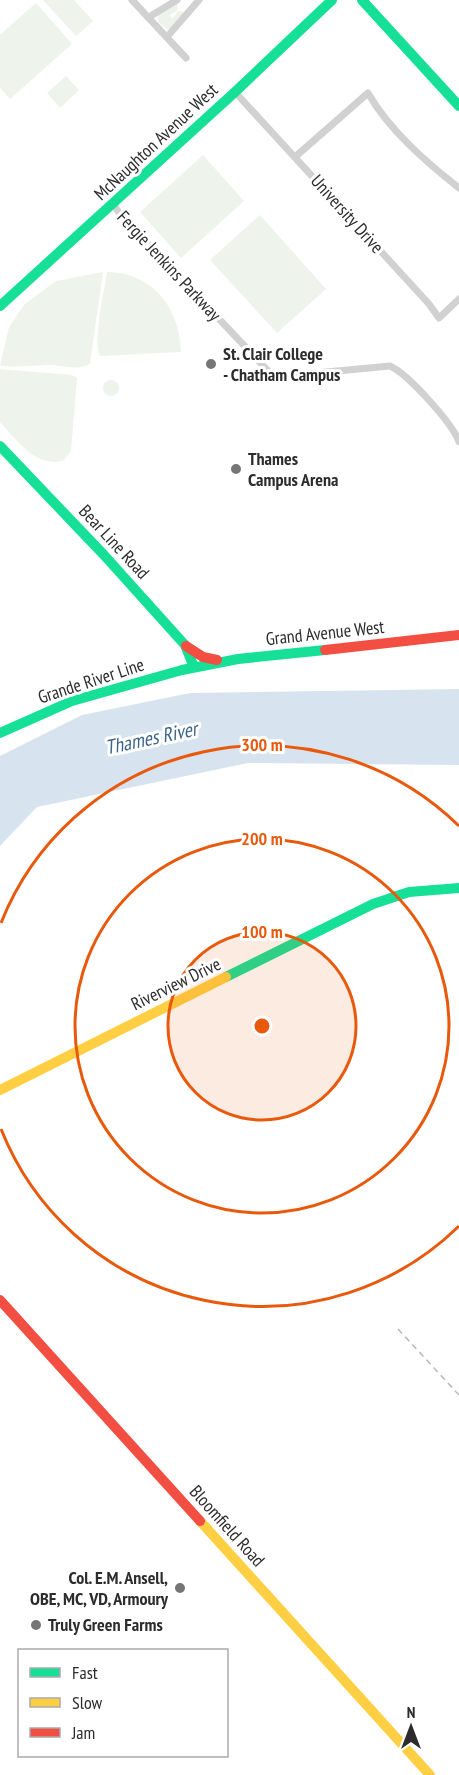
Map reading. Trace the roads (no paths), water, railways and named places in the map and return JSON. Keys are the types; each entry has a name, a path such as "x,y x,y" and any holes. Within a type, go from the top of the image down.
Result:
{"main road":[{"name":"McNaughton Avenue West","path":"0,306 235,92 332,0"},
{"path":"362,0 459,106"},
{"path":"370,0 374,12"},
{"name":"Bear Line Road","path":"0,446 104,555 185,645 194,667"},
{"name":"Grand Avenue West","path":"194,667 459,635"},
{"path":"185,645 209,659 230,661"},
{"name":"Grande River Line","path":"0,733 72,701 194,667"},
{"name":"Riverview Drive","path":"0,1090 373,904 409,892 459,888"},
{"name":"Bloomfield Road","path":"0,1300 430,1775"}],"street":[{"path":"132,0 186,58"},
{"path":"149,17 177,0"},
{"path":"167,37 199,0"},
{"name":"University Drive","path":"235,92 429,304 439,318 459,299"},
{"path":"295,157 368,93 376,108 398,131 440,173 459,188"},
{"name":"Fergie Jenkins Parkway","path":"113,204 269,372 284,376 390,366 401,372 449,423 459,442"}],"water":[{"name":"Thames River","path":"459,689 459,765 248,763 37,807 0,846 0,756 82,715 190,693"}],"railway":[{"path":"398,1329 459,1395"}],"place":[{"name":"St. Clair College - Chatham Campus","path":"211,364"},
{"name":"Thames Campus Arena","path":"236,469"},
{"name":"Col. E.M. Ansell, OBE, MC, VD, Armoury","path":"180,1588"},
{"name":"Truly Green Farms","path":"36,1625"}]}
